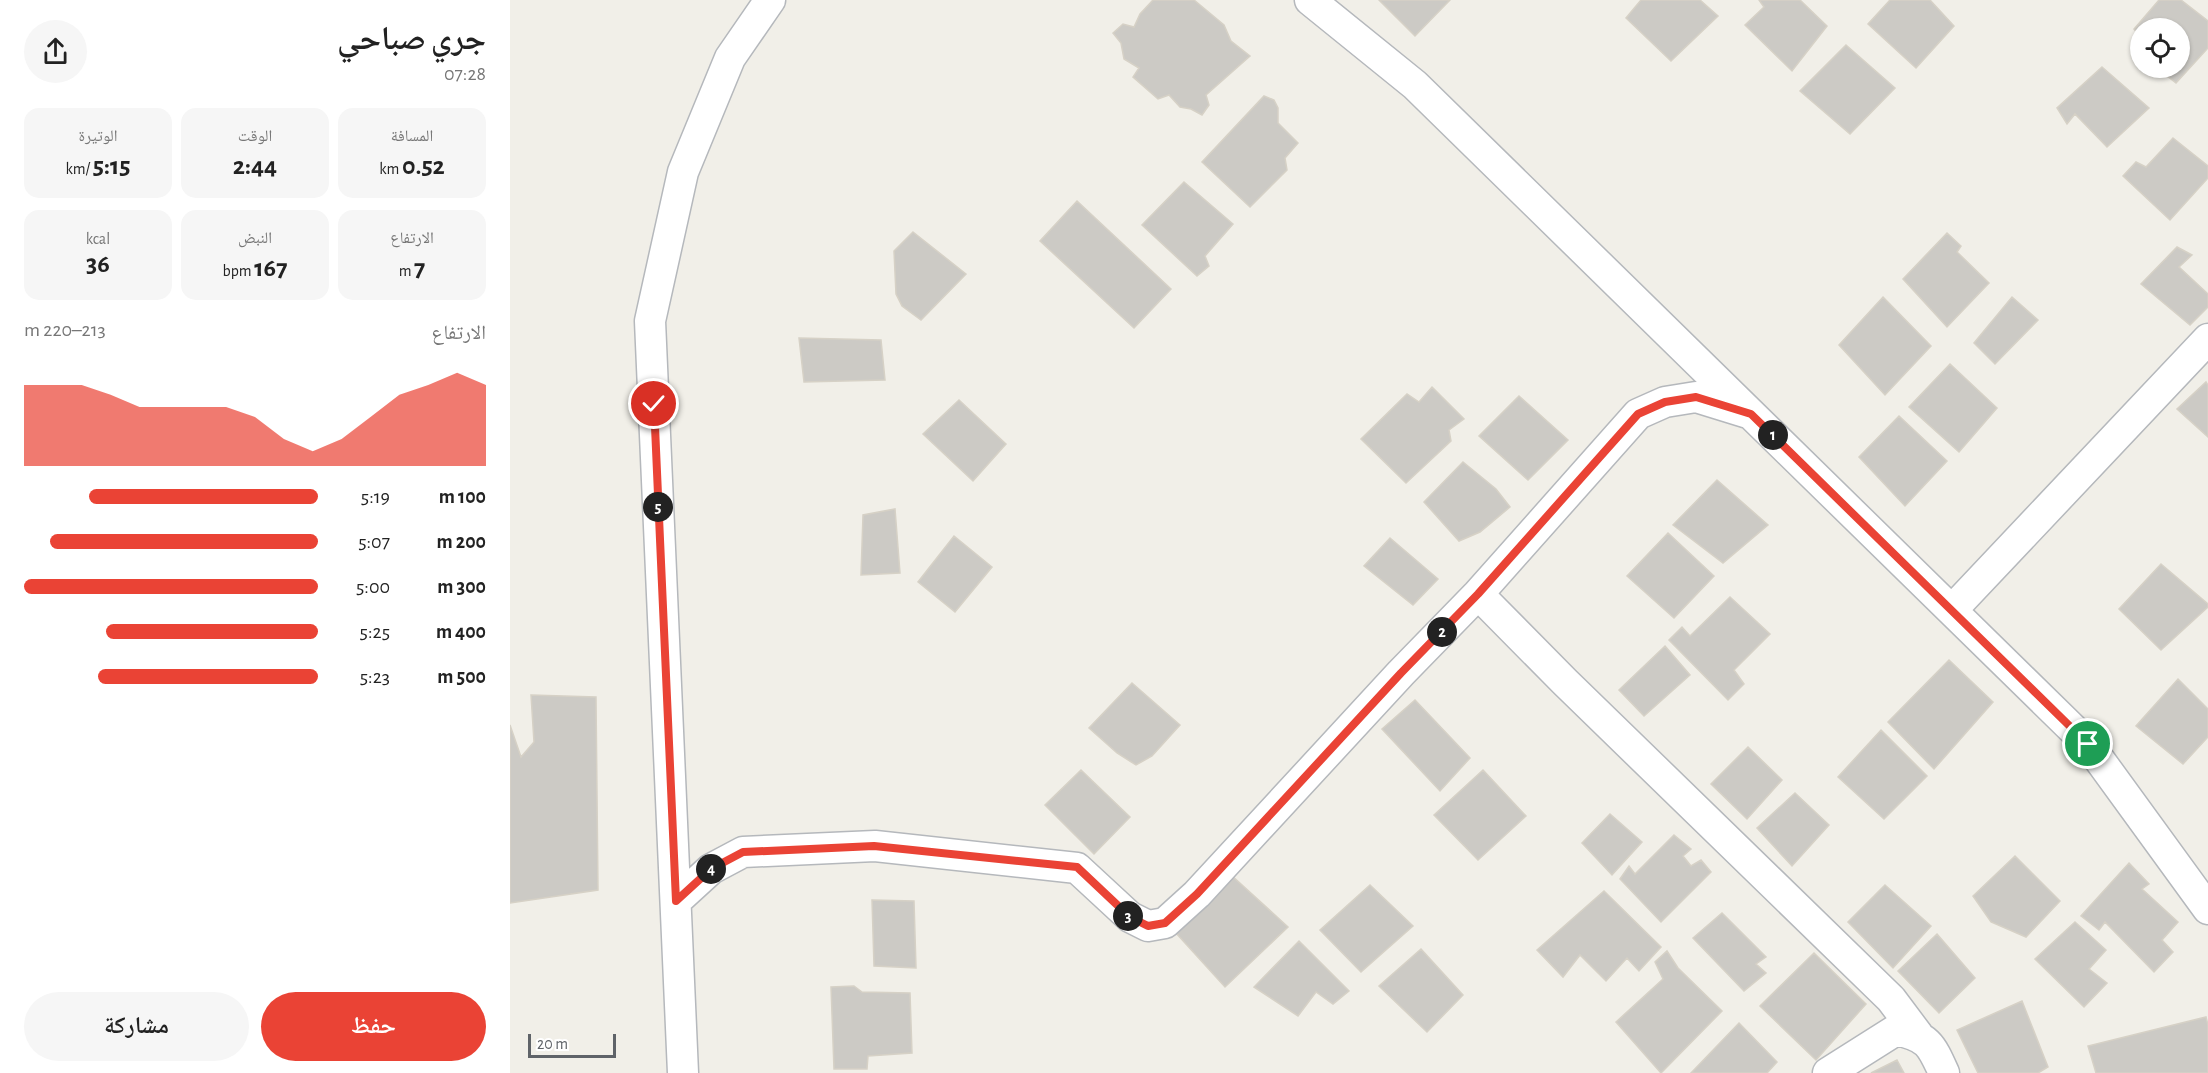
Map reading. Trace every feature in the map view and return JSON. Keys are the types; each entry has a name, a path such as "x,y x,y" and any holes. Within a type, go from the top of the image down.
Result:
{"street":[{"path":"683,1073 650,321 683,172 730,58 770,0"},
{"path":"1310,0 1415,85 2088,744 2208,909"},
{"path":"1952,610 2208,339"},
{"path":"676,901 711,869 743,852 874,846 1077,867 1130,917 1148,926 1165,923 1197,894 1401,673 1478,594 1638,414 1665,402 1696,397 1751,414"},
{"path":"1478,594 1565,682 1891,999 1918,1035 1934,1050 1944,1073"},
{"path":"1828,1073 1896,1030 1918,1035"}],"building":[{"path":"1153,0 1194,0 1224,25 1231,41 1250,56 1206,95 1209,105 1202,115 1191,109 1180,107 1169,95 1158,99 1133,77 1139,68 1124,59 1121,43 1113,33 1123,24 1134,27 1140,14"},
{"path":"1379,0 1450,0 1415,36"},
{"path":"1641,0 1700,0 1718,16 1671,61 1626,18"},
{"path":"1759,0 1800,0 1827,26 1792,71 1745,25 1764,7"},
{"path":"1890,0 1930,0 1954,26 1916,68 1868,24"},
{"path":"2159,0 2181,0 2208,21 2208,48 2190,68 2190,18 2143,18"},
{"path":"1846,45 1895,88 1850,134 1800,91"},
{"path":"2102,67 2149,108 2107,147 2075,114 2067,124 2057,108"},
{"path":"2170,78 2181,78 2176,83"},
{"path":"1264,96 1274,100 1278,108 1278,123 1298,143 1285,158 1287,170 1250,207 1202,162"},
{"path":"2173,138 2208,166 2208,178 2170,220 2123,176 2136,162 2146,167"},
{"path":"1184,182 1233,224 1205,256 1209,266 1197,276 1142,225"},
{"path":"1077,201 1171,289 1134,328 1040,241"},
{"path":"913,232 966,274 921,320 902,306 896,294 894,251"},
{"path":"1947,233 1961,246 1957,252 1989,283 1947,327 1903,279"},
{"path":"2177,247 2192,255 2179,267 2208,294 2208,307 2190,325 2141,284"},
{"path":"1883,297 1931,346 1885,395 1839,345"},
{"path":"2012,297 2038,320 1995,364 1974,343"},
{"path":"799,338 881,340 885,380 804,382"},
{"path":"1950,364 1997,408 1959,452 1909,407"},
{"path":"2206,382 2208,385 2208,437 2177,409"},
{"path":"1432,387 1464,419 1449,430 1451,441 1406,483 1361,439 1407,394 1419,402"},
{"path":"1519,396 1568,440 1528,480 1479,436"},
{"path":"959,400 1006,444 973,481 923,434"},
{"path":"1899,416 1947,461 1905,506 1859,457"},
{"path":"1463,462 1496,489 1510,507 1480,532 1459,541 1424,502"},
{"path":"1717,480 1768,525 1723,563 1673,525"},
{"path":"895,509 900,573 861,575 863,515"},
{"path":"1668,533 1714,576 1674,618 1627,576"},
{"path":"954,536 992,567 955,612 918,582"},
{"path":"1390,538 1438,579 1413,605 1364,566"},
{"path":"2161,564 2208,604 2208,607 2161,650 2119,609"},
{"path":"1730,597 1770,634 1734,670 1744,684 1728,700 1669,640 1682,627 1690,636"},
{"path":"1665,646 1690,675 1644,716 1619,690"},
{"path":"1949,660 1993,702 1934,769 1888,722"},
{"path":"2178,679 2208,709 2208,737 2183,764 2136,726"},
{"path":"1132,683 1180,725 1152,756 1136,765 1117,753 1089,728"},
{"path":"531,695 596,697 598,890 510,903 510,725 521,757 534,742"},
{"path":"1415,700 1470,758 1440,791 1382,729"},
{"path":"1881,730 1927,776 1884,819 1838,777"},
{"path":"1748,747 1782,780 1747,819 1711,784"},
{"path":"1081,770 1130,817 1094,854 1045,805"},
{"path":"1483,770 1526,816 1478,860 1434,815"},
{"path":"1795,793 1829,825 1792,866 1757,828"},
{"path":"1610,814 1642,842 1612,875 1582,843"},
{"path":"1674,835 1691,849 1683,856 1691,866 1701,860 1711,872 1661,922 1620,879 1629,866 1635,874"},
{"path":"2015,856 2060,901 2026,937 1991,922 1973,896"},
{"path":"2129,863 2149,884 2142,889 2178,922 2162,940 2173,952 2154,972 2105,922 2099,930 2081,916"},
{"path":"1230,874 1288,927 1225,987 1175,932"},
{"path":"1370,885 1413,926 1361,972 1320,930"},
{"path":"1885,885 1931,926 1893,968 1848,922"},
{"path":"1604,891 1661,947 1639,971 1627,958 1606,981 1580,955 1563,977 1537,950"},
{"path":"872,900 914,901 916,968 874,966"},
{"path":"1722,913 1766,957 1756,964 1766,973 1744,991 1693,938"},
{"path":"2075,922 2106,950 2089,969 2107,983 2084,1007 2035,959"},
{"path":"1937,934 1975,978 1939,1013 1898,971"},
{"path":"1299,941 1349,991 1333,1004 1316,992 1298,1016 1254,987"},
{"path":"1421,949 1463,995 1427,1032 1379,986"},
{"path":"1667,951 1678,968 1722,1011 1661,1073 1616,1022 1663,979 1655,962"},
{"path":"1814,953 1866,1004 1816,1060 1760,1006"},
{"path":"854,986 862,992 910,993 912,1053 868,1056 867,1069 834,1069 831,987"},
{"path":"2022,1001 2048,1067 2038,1073 1978,1073 1957,1030"},
{"path":"2206,1017 2208,1073 2096,1073 2088,1046"},
{"path":"1739,1023 1777,1062 1767,1073 1691,1073"},
{"path":"1897,1060 1904,1073 1871,1073"}],"route":[{"path":"654,404 676,901 711,869 743,852 874,846 1077,867 1130,917 1148,926 1165,923 1197,894 1401,673 1478,594 1638,414 1665,402 1696,397 1751,414 2088,744"}]}
